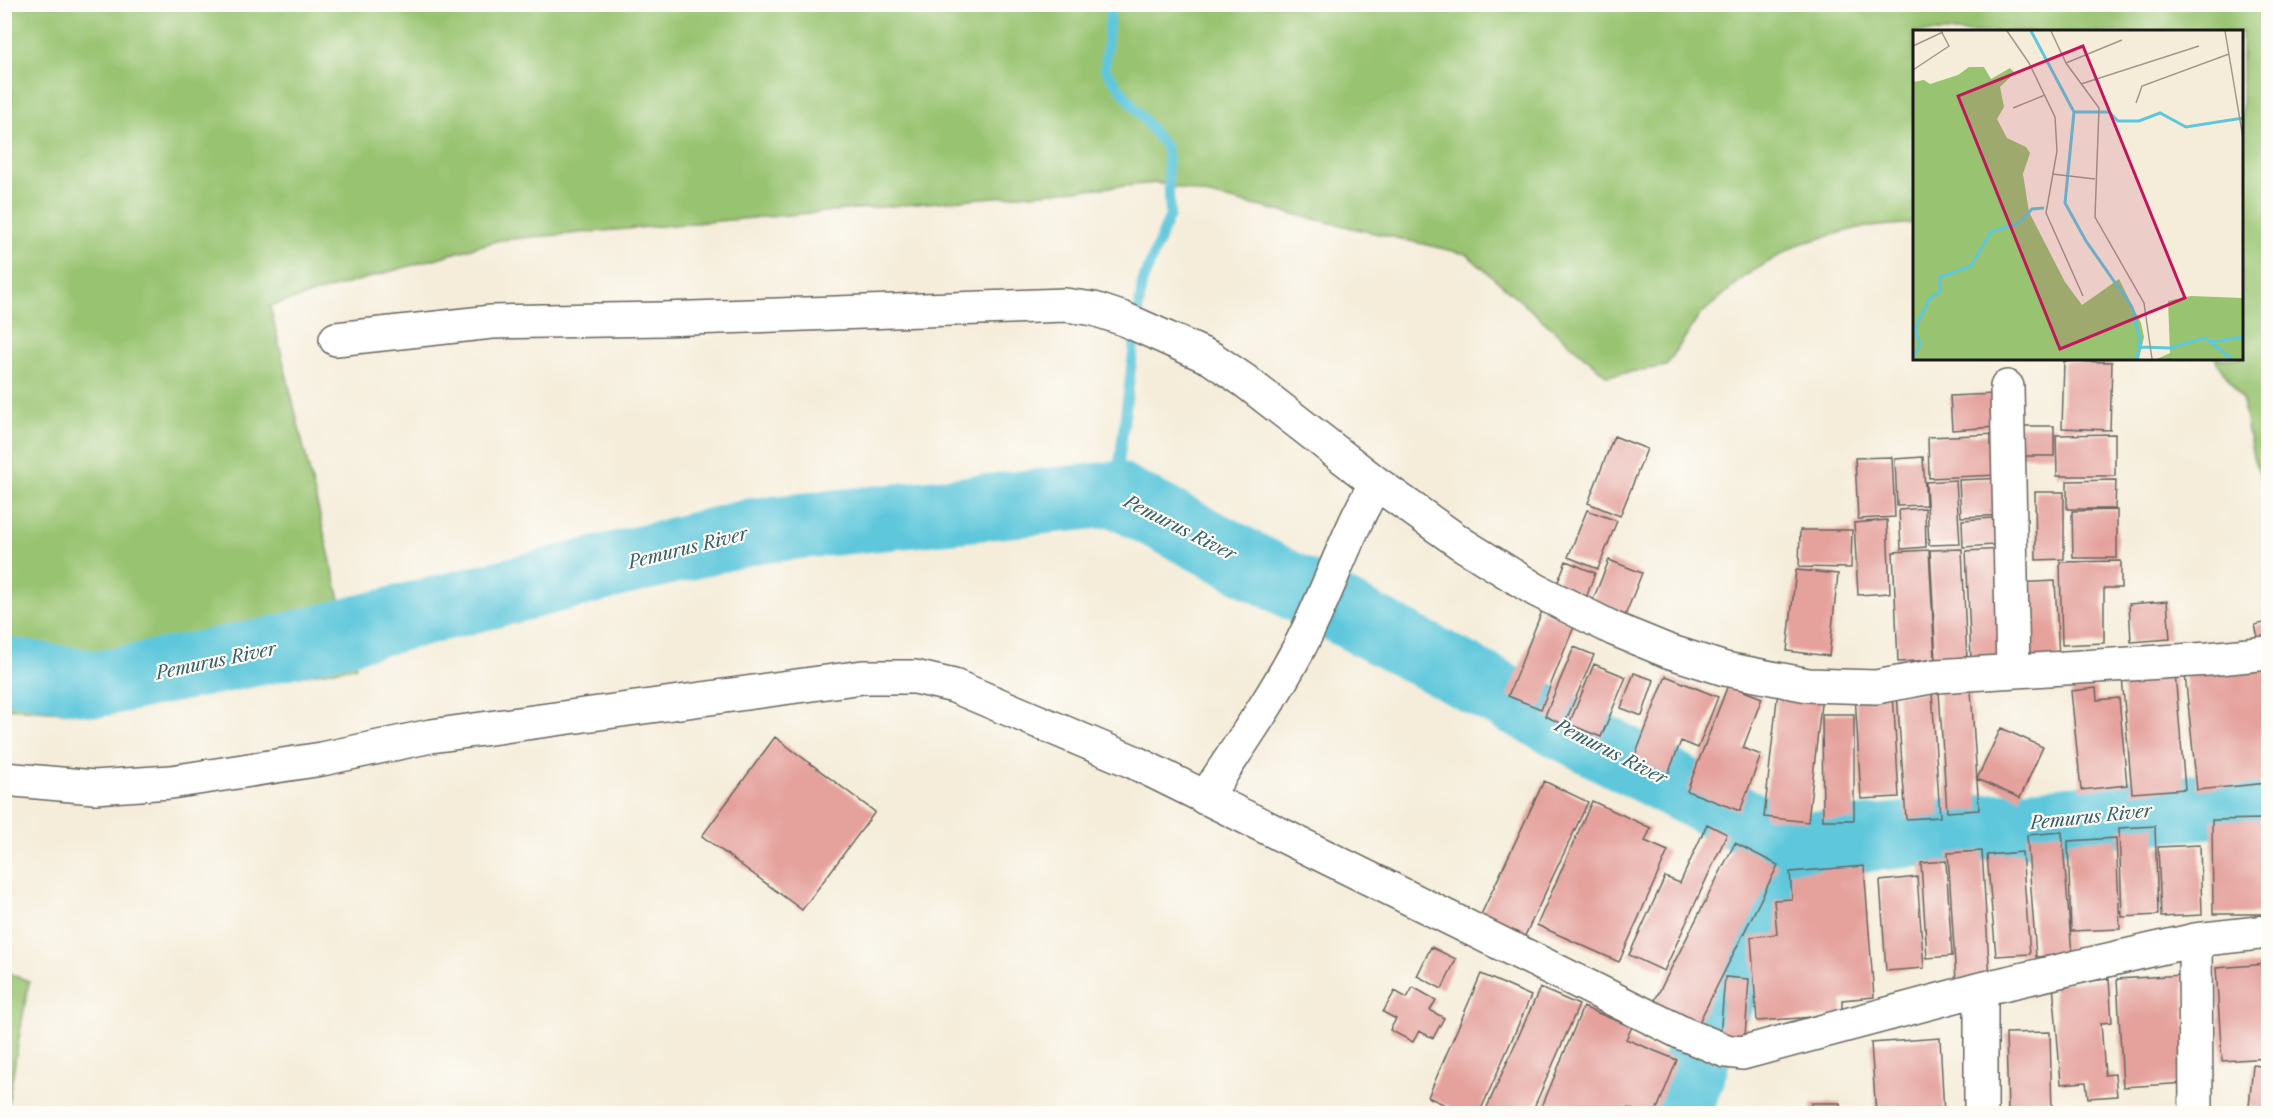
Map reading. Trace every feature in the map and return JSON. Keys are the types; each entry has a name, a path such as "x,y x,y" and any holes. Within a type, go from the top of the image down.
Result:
{"street":[{"path":"336,339 492,322 663,319 1065,305 1094,309 1124,319 1211,358 1245,381 1376,483 1462,544 1536,590 1614,629 1668,651 1725,669 1808,685 1876,687 1936,676 2209,659 2268,653"},
{"path":"2007,387 2013,671"},
{"path":"1205,798 1299,649 1357,516 1376,483"},
{"path":"4,779 94,787 171,782 322,759 431,736 863,677 915,676 954,686 1134,762 1684,1034 1726,1051 1742,1053 1981,989 2195,940 2268,932"},
{"path":"2195,940 2196,1113"},
{"path":"1981,989 1981,1113"}],"green space":[{"path":"4,5 2268,5 2268,496 2253,457 2242,399 2216,360 2243,360 2243,30 1913,30 1913,223 1858,228 1799,244 1748,274 1700,315 1666,366 1607,376 1466,254 1157,183 500,240 270,306 356,667 67,712 5,708"},
{"path":"5,972 29,981 6,1114 4,1113"}],"building":[{"path":"2064,361 2112,362 2110,430 2062,428"},
{"path":"1995,394 1996,427 1952,430 1950,396"},
{"path":"2015,426 2054,426 2054,456 2015,456"},
{"path":"1999,434 2000,475 1929,478 1928,437"},
{"path":"2115,434 2115,476 2057,476 2056,435"},
{"path":"1614,436 1647,449 1620,516 1588,503"},
{"path":"1892,457 1895,517 1858,519 1855,458"},
{"path":"1923,457 1926,505 1897,506 1895,459"},
{"path":"2007,478 2008,515 1961,517 1959,480"},
{"path":"1956,480 1960,544 1929,545 1926,482"},
{"path":"2116,480 2115,509 2067,509 2067,481"},
{"path":"2035,492 2064,492 2064,559 2036,560"},
{"path":"1925,508 1926,547 1901,549 1899,510"},
{"path":"1587,510 1617,521 1598,569 1568,557"},
{"path":"2117,510 2117,558 2073,558 2072,511"},
{"path":"2008,517 2009,544 1963,547 1962,520"},
{"path":"1887,520 1890,593 1858,595 1854,523"},
{"path":"1800,530 1852,530 1851,568 1799,567"},
{"path":"1962,549 1967,661 1936,663 1930,550"},
{"path":"2002,549 2008,657 1971,659 1966,551"},
{"path":"1929,550 1935,660 1898,662 1893,552"},
{"path":"1609,560 1642,573 1623,621 1590,607"},
{"path":"1566,561 1595,573 1584,604 1554,592"},
{"path":"2121,561 2121,588 2104,588 2104,643 2062,645 2060,562"},
{"path":"1796,570 1838,574 1829,656 1787,651"},
{"path":"2055,581 2059,658 2018,660 2014,583"},
{"path":"2167,601 2170,639 2131,642 2129,604"},
{"path":"1542,611 1575,624 1541,709 1508,696"},
{"path":"2268,622 2268,649 2261,651 2255,625"},
{"path":"1574,647 1594,655 1564,725 1545,716"},
{"path":"1594,664 1626,677 1601,737 1569,724"},
{"path":"2268,665 2268,783 2197,790 2185,674"},
{"path":"1634,673 1654,680 1642,716 1621,708"},
{"path":"2175,673 2185,789 2132,793 2122,677"},
{"path":"1666,676 1718,697 1698,748 1681,741 1668,774 1633,761"},
{"path":"1728,685 1762,698 1743,748 1761,755 1740,811 1687,791"},
{"path":"2096,688 2097,700 2119,698 2127,785 2081,790 2071,691"},
{"path":"1778,690 1822,695 1808,822 1764,817"},
{"path":"1971,690 1979,810 1947,812 1939,692"},
{"path":"1893,691 1899,797 1861,799 1855,694"},
{"path":"1932,692 1940,817 1906,819 1897,694"},
{"path":"1822,714 1854,714 1854,820 1823,820"},
{"path":"2001,728 2043,747 2020,798 1977,779"},
{"path":"775,737 875,812 802,910 702,836"},
{"path":"1544,781 1588,802 1522,942 1478,921"},
{"path":"1592,801 1651,828 1645,841 1668,851 1619,962 1537,925"},
{"path":"2263,819 2264,914 2213,914 2212,820"},
{"path":"1707,824 1727,834 1664,971 1629,955 1665,877 1680,883"},
{"path":"2155,826 2158,915 2122,917 2119,828"},
{"path":"2062,832 2072,954 2036,957 2027,835"},
{"path":"2116,838 2120,929 2071,931 2068,841"},
{"path":"1735,843 1778,865 1696,1028 1652,1006"},
{"path":"2200,845 2202,915 2161,917 2158,847"},
{"path":"1982,851 1990,979 1956,981 1948,853"},
{"path":"2022,852 2030,954 1996,956 1987,855"},
{"path":"1946,861 1952,956 1927,958 1921,863"},
{"path":"1864,866 1874,997 1842,1000 1842,1015 1757,1021 1751,937 1777,934 1774,900 1792,899 1790,872"},
{"path":"1917,877 1924,968 1886,971 1880,881"},
{"path":"1431,947 1456,959 1442,989 1417,976"},
{"path":"2268,964 2268,1058 2222,1061 2216,968"},
{"path":"1481,974 1531,996 1479,1114 1465,1114 1428,1097"},
{"path":"2183,975 2188,1083 2123,1087 2117,979"},
{"path":"1725,977 1749,979 1745,1037 1720,1036"},
{"path":"2109,979 2112,1022 2101,1023 2105,1075 2115,1074 2117,1096 2088,1098 2086,1082 2061,1084 2053,984"},
{"path":"1413,987 1436,1000 1430,1010 1444,1018 1433,1038 1419,1031 1413,1042 1390,1030 1396,1019 1383,1012 1395,991 1407,998"},
{"path":"1540,988 1579,1005 1531,1114 1484,1114"},
{"path":"1583,1007 1632,1027 1626,1039 1677,1060 1655,1114 1643,1114 1628,1108 1626,1114 1553,1114 1541,1109"},
{"path":"2050,1032 2052,1114 2008,1114 2006,1033"},
{"path":"1940,1038 1944,1114 1876,1114 1871,1043"},
{"path":"2253,1065 2268,1067 2268,1109 2249,1107"},
{"path":"1811,1103 1840,1103 1840,1114 1811,1114"},
{"path":"2078,1110 2115,1112 2115,1114 2078,1114"}],"waterway":[{"path":"1111,4 1105,69 1167,149 1170,215 1142,283 1115,494"},
{"name":"Pemurus River","path":"4,670 99,684 267,651 753,531 1115,494 1792,846 2268,800"},
{"path":"1678,1114 1710,1020 1770,908 1792,846"}]}
